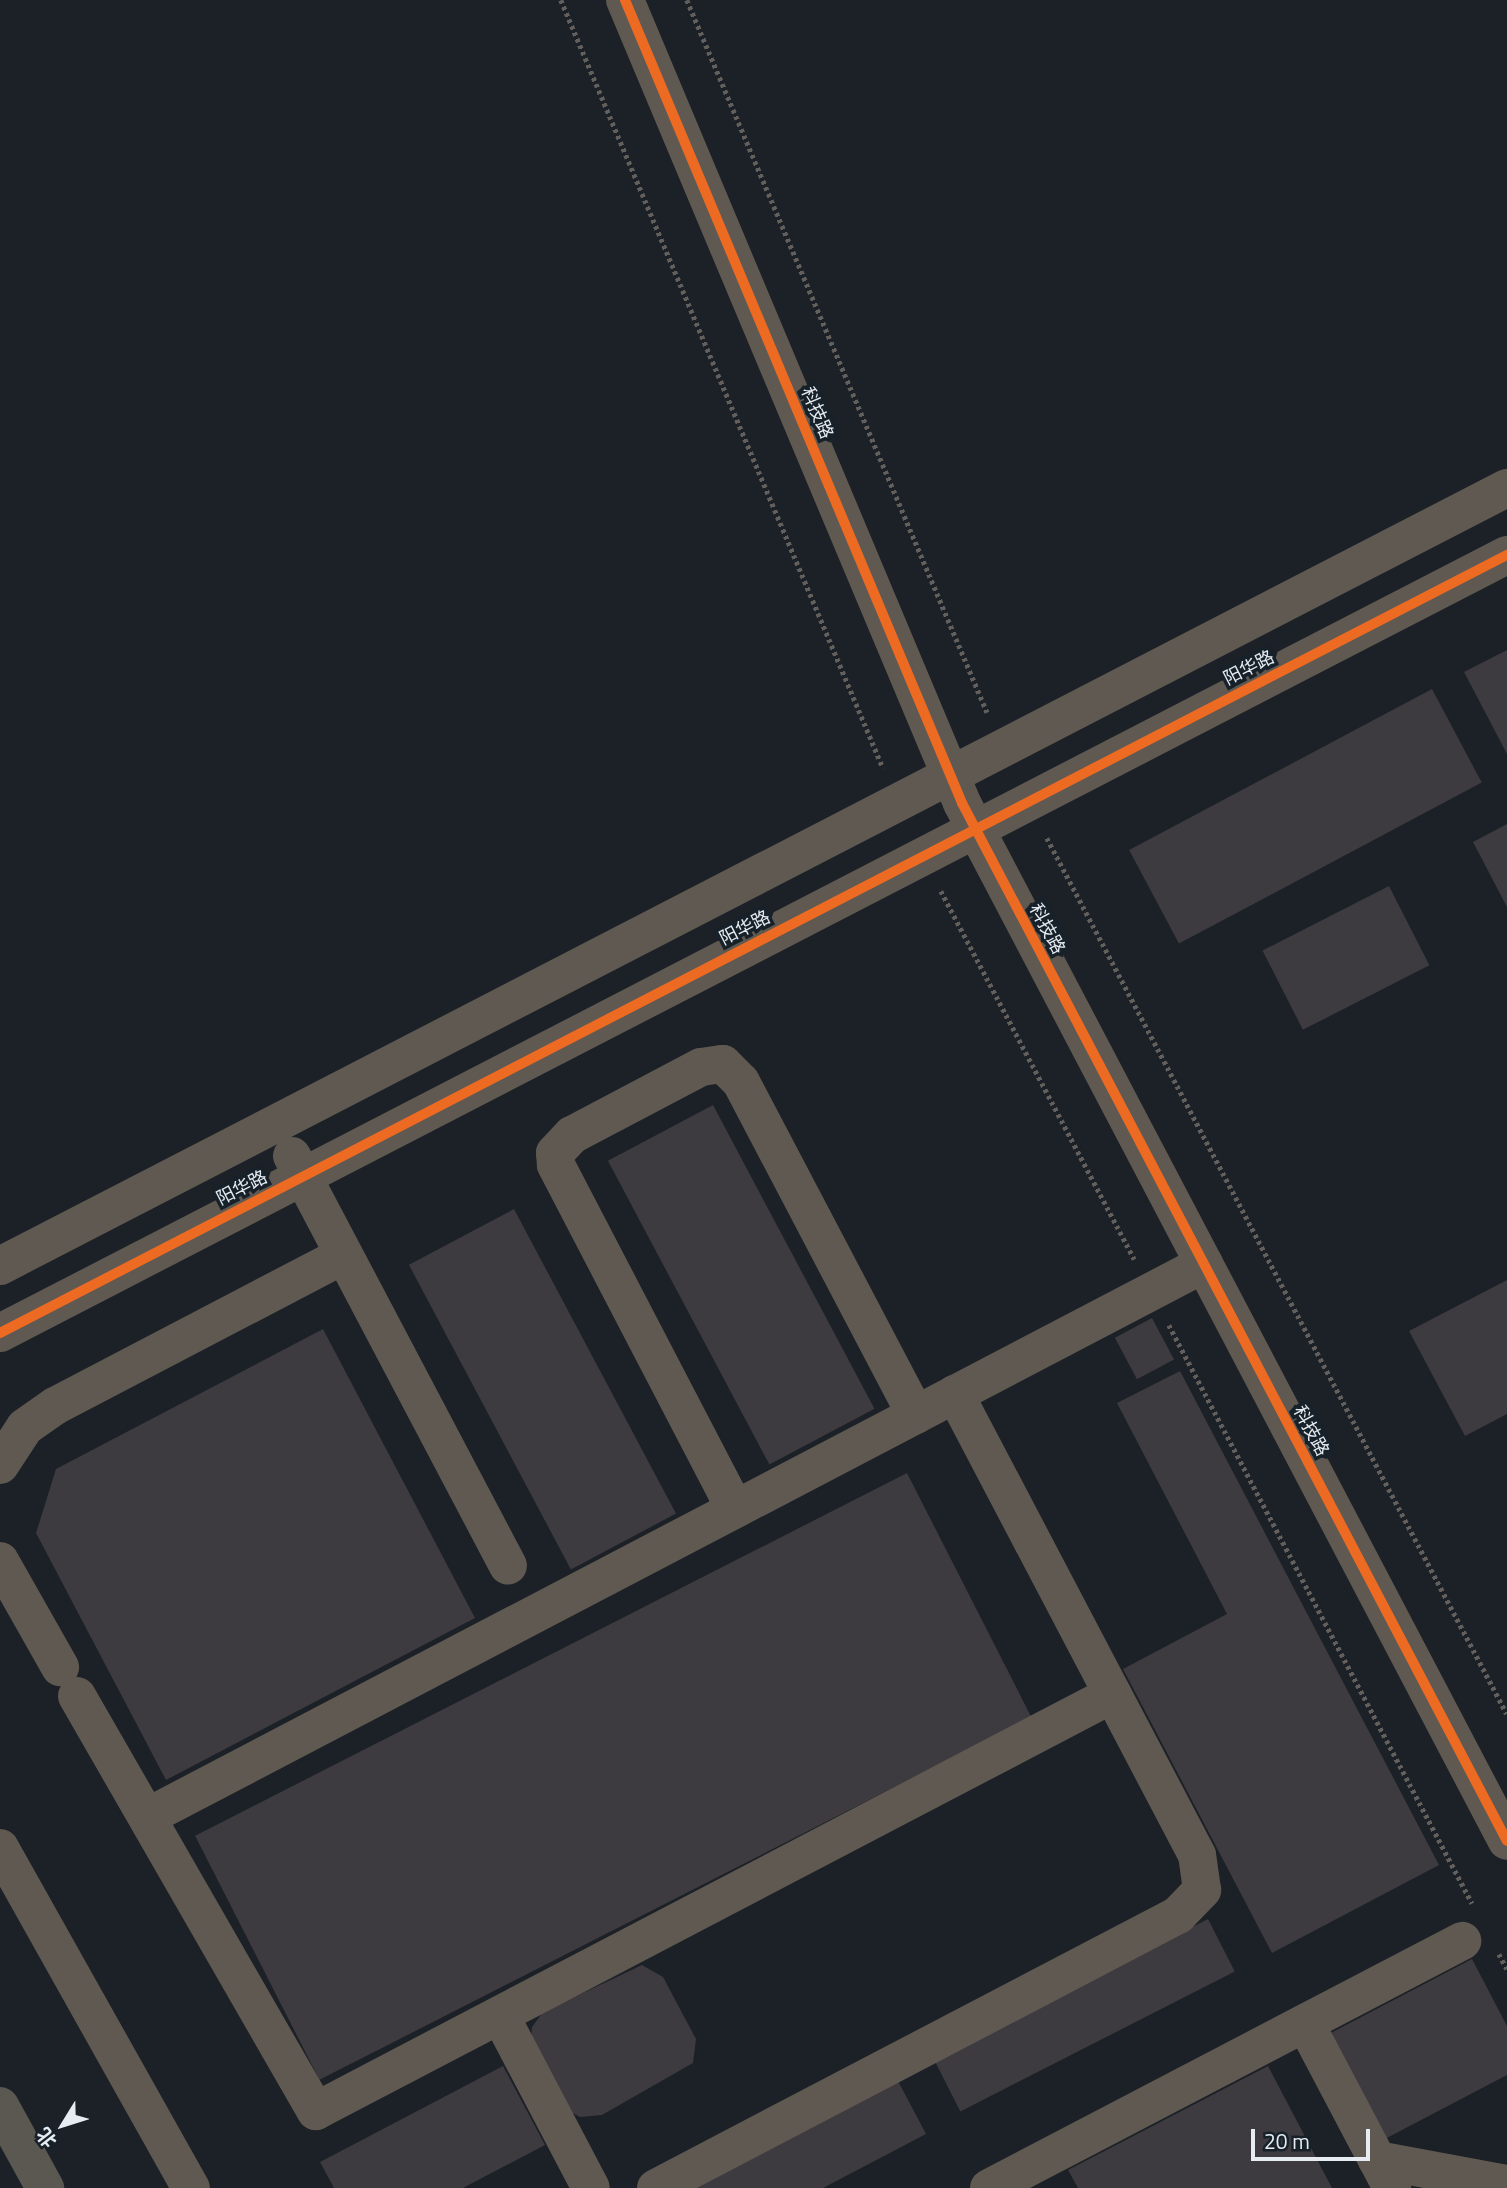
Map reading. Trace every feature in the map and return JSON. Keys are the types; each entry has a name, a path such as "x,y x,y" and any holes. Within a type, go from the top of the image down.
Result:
{"highway":[{"path":"0,2106 45,2188"}],"street":[{"name":"科技路","path":"625,0 950,776 975,829 1507,1842"},
{"path":"0,1266 1507,488"},
{"name":"阳华路","path":"0,1333 1507,555"},
{"path":"735,1509 556,1165 555,1153 572,1135 701,1068 723,1063 741,1083 916,1415"},
{"path":"292,1156 508,1565"},
{"path":"0,1465 25,1427 55,1406 344,1255"},
{"path":"146,1817 1204,1264"},
{"path":"656,2188 1191,1905 1202,1890 1197,1855 955,1394"},
{"path":"0,1561 316,2110 1112,1694"},
{"path":"0,1848 191,2188"},
{"path":"989,2188 1039,2177 1305,2023 1477,1930"},
{"path":"500,2015 591,2188"},
{"path":"1305,2023 1385,2174 1507,2184"}],"path":[{"path":"561,0 887,778"},
{"path":"687,0 992,724"},
{"path":"1040,826 1507,1714"},
{"path":"935,880 1137,1264"},
{"path":"1163,1313 1477,1930 1507,1969"}],"building":[{"path":"1507,650 1507,754 1464,672"},
{"path":"1432,689 1482,783 1179,944 1129,850"},
{"path":"1507,824 1507,907 1473,842"},
{"path":"1389,886 1429,965 1303,1030 1262,950"},
{"path":"713,1105 874,1409 769,1465 608,1161"},
{"path":"514,1209 676,1514 571,1569 409,1265"},
{"path":"1507,1280 1507,1414 1465,1436 1409,1331"},
{"path":"1152,1318 1174,1359 1137,1379 1115,1338"},
{"path":"323,1329 475,1618 166,1780 36,1533 56,1469"},
{"path":"1180,1371 1439,1865 1272,1953 1123,1669 1227,1614 1117,1403"},
{"path":"907,1473 1031,1717 319,2080 195,1836"},
{"path":"1208,1919 1235,1972 960,2111 934,2059"},
{"path":"1472,1959 1507,2026 1507,2075 1381,2141 1325,2036"},
{"path":"642,1965 663,1977 696,2039 693,2063 602,2115 580,2117 569,2111 531,2039 532,2027 543,2012"},
{"path":"503,2066 545,2145 463,2188 334,2188 320,2162"},
{"path":"1268,2066 1332,2188 1078,2188 1068,2170"},
{"path":"898,2081 926,2134 823,2188 694,2188"}],"cycle path":[{"path":"625,0 962,803 1507,1841"},
{"path":"0,1333 1507,555"}]}
